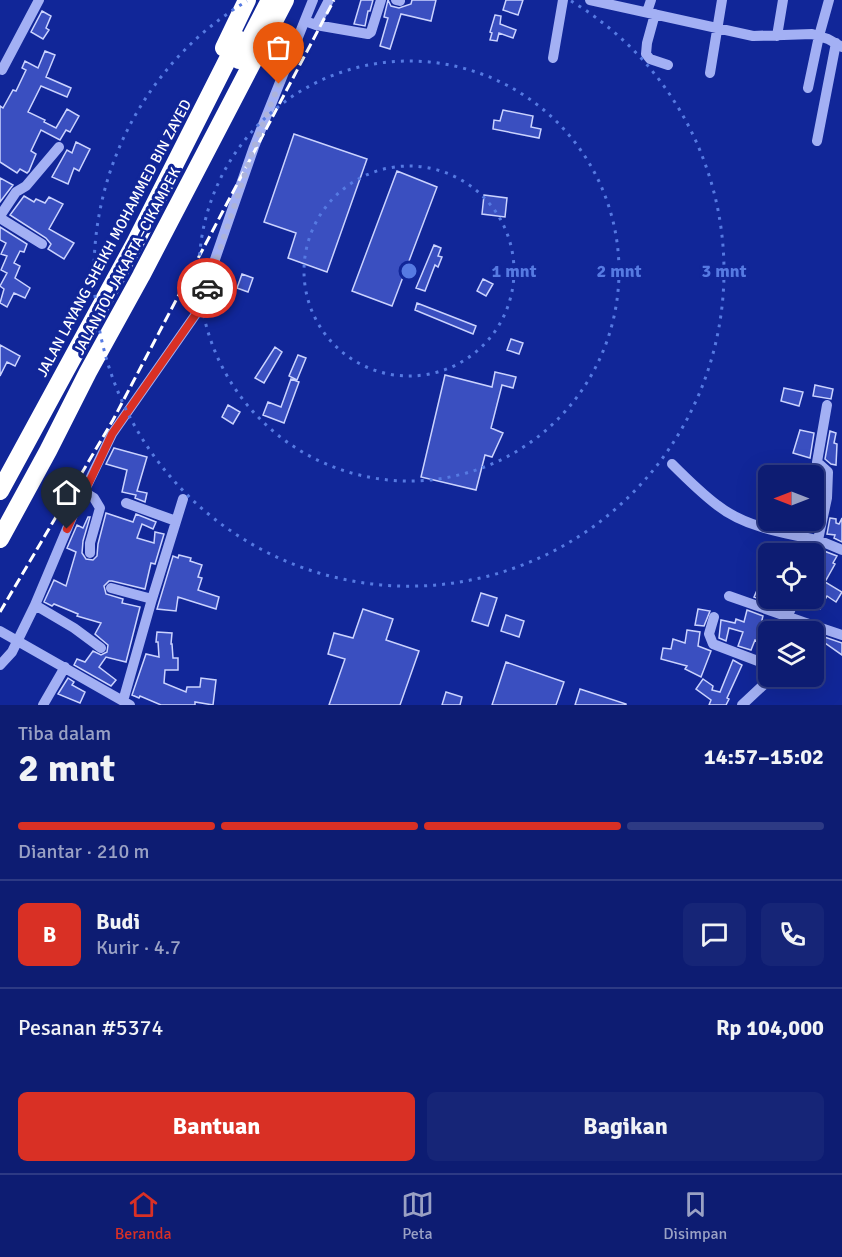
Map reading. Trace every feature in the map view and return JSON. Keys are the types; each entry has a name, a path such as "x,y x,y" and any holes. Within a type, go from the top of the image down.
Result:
{"highway":[{"path":"235,0 233,9 236,23"},
{"name":"JALAN TOL JAKARTA–CIKAMPEK","path":"0,471 189,120 247,0"},
{"name":"JALAN LAYANG SHEIKH MOHAMMED BIN ZAYED","path":"0,491 135,243 257,0"},
{"name":"JALAN TOL JAKARTA–CIKAMPEK","path":"0,539 147,266 280,4"},
{"name":"JALAN LAYANG SHEIKH MOHAMMED BIN ZAYED","path":"0,515 144,247 280,4"}],"street":[{"path":"1,70 39,0"},
{"path":"9,636 35,605 112,434 196,314 254,147 313,0"},
{"path":"316,25 329,0"},
{"path":"304,21 368,34 381,0"},
{"path":"552,58 563,0"},
{"path":"590,0 753,36 801,34 819,36 839,45 817,141"},
{"path":"651,0 646,54 650,59 668,65"},
{"path":"710,73 722,0"},
{"path":"777,36 783,0"},
{"path":"808,88 829,0"},
{"path":"42,244 0,217 16,192 26,186 59,147"},
{"path":"817,543 828,489 828,472 817,462 826,405"},
{"path":"672,464 717,505 728,512 770,530 818,540 842,550"},
{"path":"84,492 94,498 100,508 90,543 90,553"},
{"path":"9,636 127,703 152,598 183,499"},
{"path":"126,503 176,521"},
{"path":"111,588 152,598"},
{"path":"729,596 788,616 794,621"},
{"path":"35,605 74,628 101,648"},
{"path":"788,616 791,609"},
{"path":"714,617 709,634 713,644 758,661"},
{"path":"824,631 842,635"},
{"path":"0,665 12,652 9,636"},
{"path":"43,705 65,668"},
{"path":"742,705 761,687"}],"building":[{"path":"361,0 373,0 365,26 354,24"},
{"path":"388,0 391,6 399,8 411,4 412,0 436,0 431,21 401,14 390,49 380,46 388,18 384,17"},
{"path":"506,0 523,0 518,15 503,10"},
{"path":"42,11 51,16 46,28 49,30 43,39 31,32"},
{"path":"495,15 501,16 500,24 516,30 513,38 499,33 497,41 490,40"},
{"path":"45,51 55,55 46,77 71,88 67,97 41,86 28,112 56,128 67,109 79,116 70,132 66,130 60,140 41,130 31,151 36,154 29,171 27,173 20,169 17,173 0,162 0,106 3,108 13,90 16,91 26,70 22,68 25,61 38,68"},
{"path":"503,110 533,116 531,127 541,129 539,138 493,129 494,120 500,121"},
{"path":"294,134 367,159 327,272 288,258 296,233 264,222"},
{"path":"76,142 90,149 79,171 74,168 68,184 52,177 67,150 72,153"},
{"path":"397,171 437,187 392,306 352,291"},
{"path":"0,178 13,185 0,202"},
{"path":"484,195 507,198 505,217 482,214"},
{"path":"24,196 34,202 36,199 45,203 49,197 63,204 49,229 74,243 64,259 48,249 51,244 46,238 10,215"},
{"path":"0,227 27,244 24,252 20,251 14,263 20,266 15,278 30,288 25,298 14,293 7,307 0,303 4,289 0,286 7,273 1,270 7,256 1,254 6,243 0,240"},
{"path":"434,245 441,248 438,256 442,257 438,267 435,265 425,291 416,288"},
{"path":"242,274 253,278 248,292 237,288"},
{"path":"483,279 493,284 486,296 477,291"},
{"path":"417,303 476,326 473,334 415,310"},
{"path":"511,339 523,343 519,354 507,350"},
{"path":"0,345 20,356 15,366 7,362 0,376"},
{"path":"275,347 282,352 264,383 255,378"},
{"path":"298,355 306,358 297,380 289,376"},
{"path":"495,372 516,377 513,388 502,385 491,428 503,433 492,457 485,455 476,490 421,477 445,375 492,387"},
{"path":"291,379 299,382 284,423 263,415 268,402 281,407"},
{"path":"815,385 833,389 831,399 813,396"},
{"path":"784,388 803,392 799,406 781,401"},
{"path":"228,405 240,412 233,424 222,417"},
{"path":"800,430 814,433 810,458 793,453"},
{"path":"830,431 836,433 834,443 837,444 836,465 825,459"},
{"path":"114,448 147,457 137,491 147,493 145,502 135,498 136,495 122,492 127,470 106,464"},
{"path":"106,513 133,522 136,514 156,522 153,529 142,524 137,538 154,543 155,532 164,534 155,564 151,563 145,589 112,581 104,586 106,594 123,599 122,603 140,607 126,662 106,657 99,667 116,680 111,686 74,665 77,659 85,662 93,651 101,655 107,652 108,645 95,634 101,623 44,602 54,580 66,586 76,552 67,548 77,525 83,528 88,517 90,517 82,553 86,559 93,560 97,556"},
{"path":"830,518 836,519 836,523 839,524 842,518 842,542 834,538 835,535 827,534"},
{"path":"824,551 837,556 825,582 842,592 836,602 827,596 824,602"},
{"path":"179,555 191,558 190,561 202,565 198,577 202,578 198,590 219,597 216,609 178,597 176,611 157,609 173,556 178,558"},
{"path":"481,593 497,598 488,626 472,621"},
{"path":"363,609 393,619 386,640 419,651 400,705 329,705 345,659 328,654 334,633 353,638"},
{"path":"698,609 710,611 704,626 695,625"},
{"path":"747,610 763,616 762,621 758,621 758,641 755,640 751,650 738,646 743,632 729,628 726,641 719,638 721,620 735,623 736,619 744,622"},
{"path":"506,615 524,621 519,637 501,631"},
{"path":"687,630 700,632 698,646 711,651 701,677 685,669 687,666 661,659 663,648 671,649 673,639 685,643"},
{"path":"157,632 172,633 173,658 178,658 178,670 165,670 164,683 186,692 187,687 200,687 201,678 216,680 213,705 195,702 195,705 161,705 132,695 146,654 159,657"},
{"path":"824,637 842,643 842,655 824,642"},
{"path":"733,660 742,665 726,705 709,705 711,700 696,689 703,679 713,686 712,690 720,692"},
{"path":"506,662 564,682 556,705 492,705"},
{"path":"68,678 74,682 72,685 85,692 80,703 58,694"},
{"path":"580,689 626,704 626,705 575,705"},
{"path":"446,692 462,697 460,705 442,705"}],"railway":[{"path":"0,612 113,420 334,0"}],"way so far":[{"path":"207,288 254,147 279,84"}],"route":[{"path":"67,529 112,434 196,314 207,288"}]}
